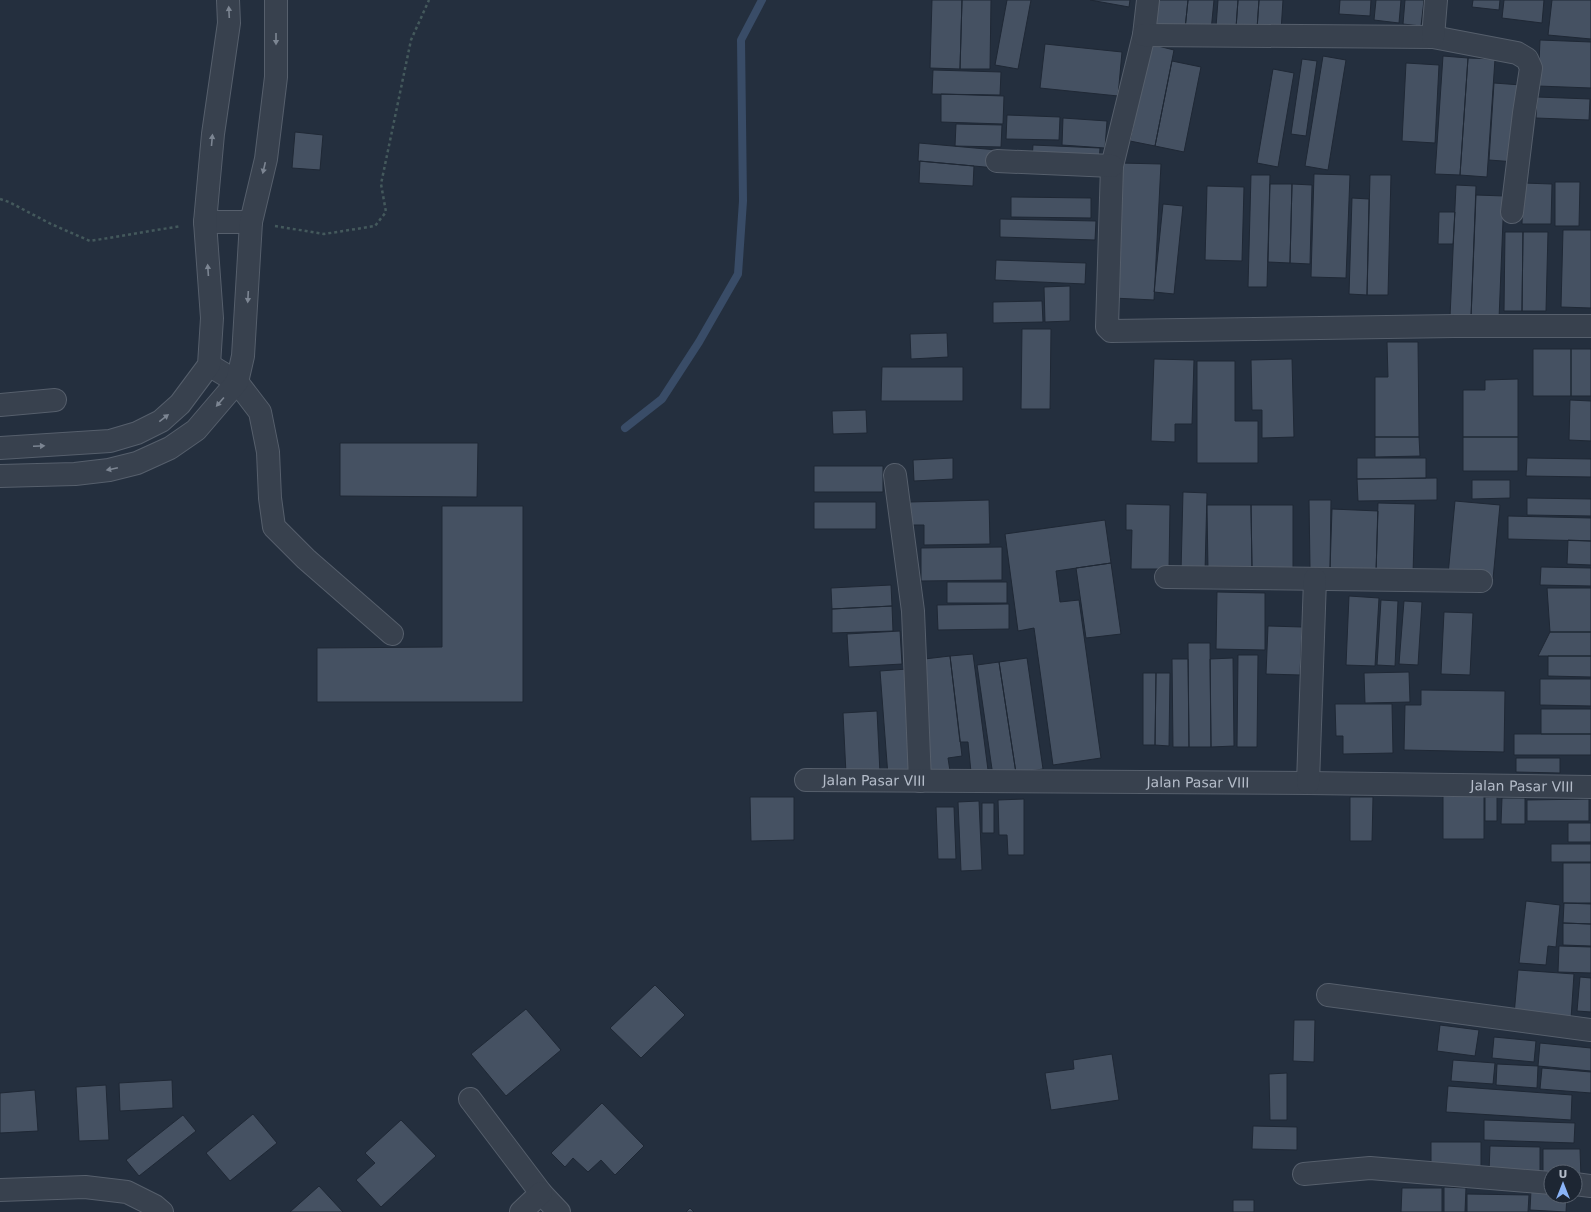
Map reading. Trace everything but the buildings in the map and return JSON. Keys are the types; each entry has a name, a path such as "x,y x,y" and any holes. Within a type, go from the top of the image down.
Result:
{"street":[{"path":"0,448 110,441 137,433 161,421 180,404 209,365 212,318 205,222 213,134 229,23 228,0"},
{"path":"0,476 75,474 110,470 137,463 170,448 196,430 237,382 243,356 251,222 266,158 275,85 276,0"},
{"path":"1148,0 1144,35 1112,166 1107,327 1111,331 1454,326 1591,326"},
{"path":"1432,37 1436,0"},
{"path":"1144,35 1432,37 1517,53 1527,59 1531,68 1512,212"},
{"path":"997,161 1112,166"},
{"path":"205,222 251,222"},
{"path":"209,365 237,382 260,412 268,452 270,498 274,527 306,559 392,634"},
{"path":"0,404 55,400"},
{"path":"895,474 913,610 920,781"},
{"path":"1166,577 1481,581"},
{"path":"1308,783 1315,579"},
{"name":"Jalan Pasar VIII","path":"806,780 1308,783 1591,787"},
{"path":"1328,995 1591,1030"},
{"path":"470,1099 541,1193 559,1212"},
{"path":"1304,1174 1370,1168 1543,1181"},
{"path":"0,1190 85,1187 126,1192 155,1206 162,1212"},
{"path":"521,1212 541,1193"}],"path":[{"path":"251,222 324,234 375,226 386,212 380,184 411,40 429,0"},
{"path":"0,199 90,241 205,222"}],"waterway":[{"path":"625,428 662,399 699,342 738,274 743,201 741,40 762,0"}]}
